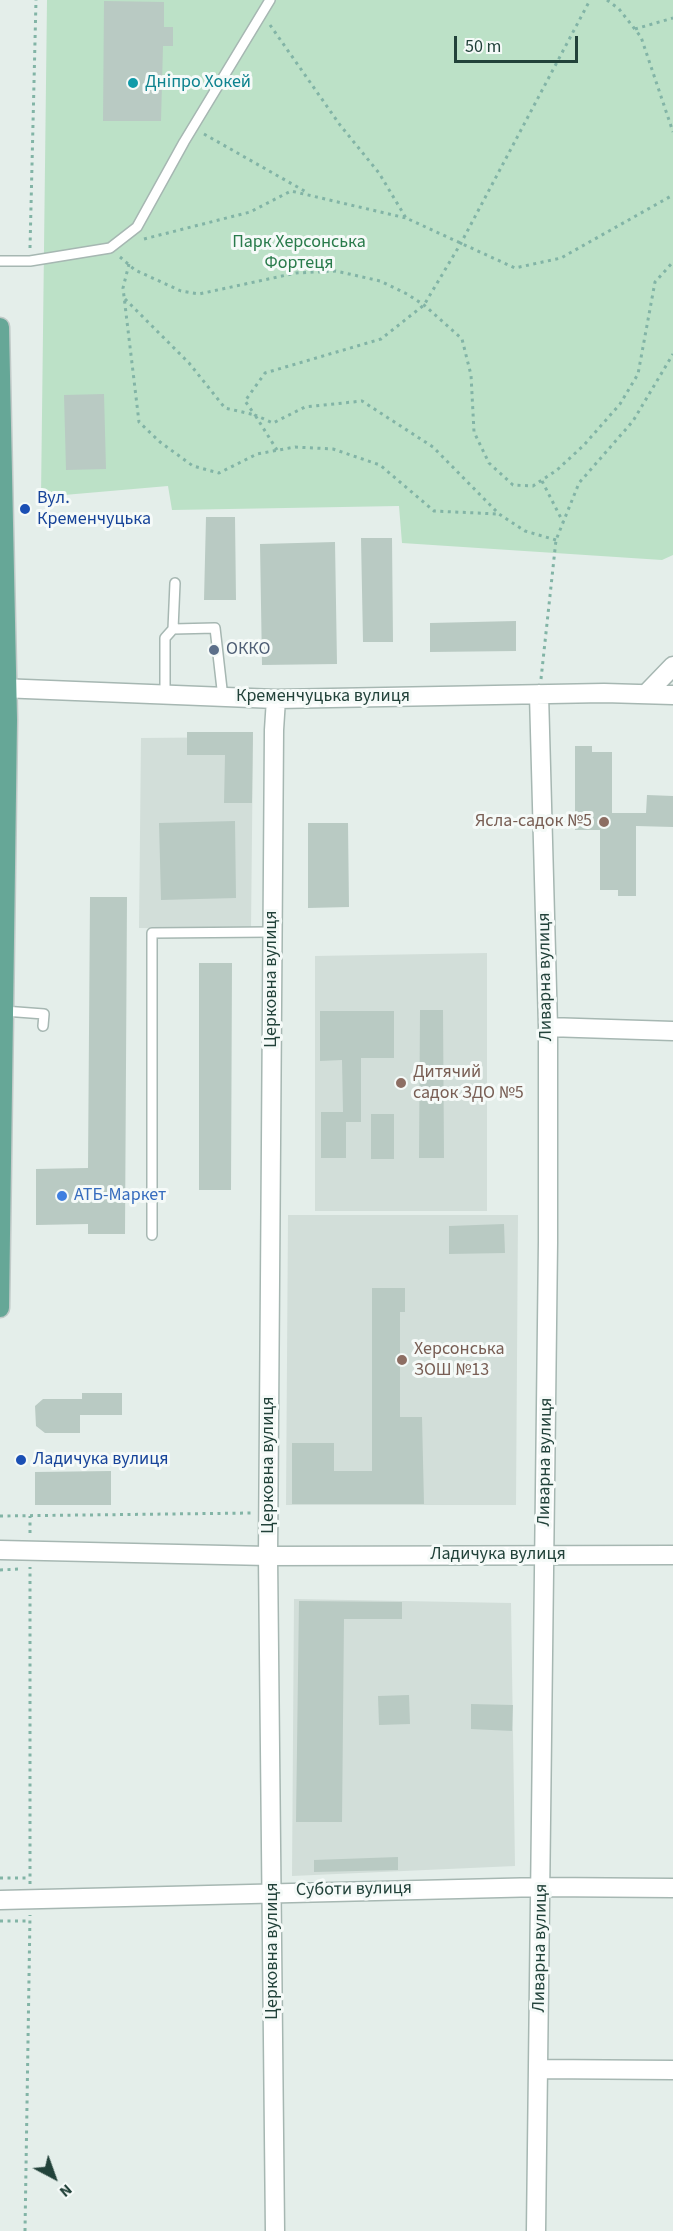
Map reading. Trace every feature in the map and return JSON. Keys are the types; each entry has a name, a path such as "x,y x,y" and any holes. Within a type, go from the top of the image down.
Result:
{"main road":[{"path":"0,327 4,688 0,1308"}],"street":[{"path":"646,694 673,666"},
{"name":"Кременчуцька вулиця","path":"4,688 276,699 539,694 673,695"},
{"name":"Ливарна вулиця","path":"536,2231 542,1887 548,1027 539,694"},
{"name":"Церковна вулиця","path":"275,2231 268,1513 276,699"},
{"path":"548,1027 673,1031"},
{"name":"Ладичука вулиця","path":"0,1550 268,1556 673,1555"},
{"name":"Суботи вулиця","path":"0,1900 542,1887 673,1888"},
{"path":"539,2069 673,2070"}],"lane":[{"path":"0,261 30,261 110,248 137,227 192,128 270,0"},
{"path":"165,696 165,638 173,629 175,584"},
{"path":"173,629 215,628 223,698"},
{"path":"152,1235 152,933 272,932"},
{"path":"2,1011 44,1014 43,1026"}],"path":[{"path":"30,261 36,0"},
{"path":"277,450 245,401 265,373 381,339 424,305 461,243 590,0"},
{"path":"607,0 619,9 641,37 673,132"},
{"path":"262,15 340,124 379,173 406,218"},
{"path":"635,29 673,18"},
{"path":"192,128 312,195"},
{"path":"110,248 250,212 291,191 406,218 515,268 561,258 673,195"},
{"path":"110,248 129,264 181,291 199,294 296,273 336,271 380,281 424,305 462,339 471,375 474,432 489,463 513,485 533,486 557,470 584,445 620,404 639,375 655,282 673,262"},
{"path":"129,264 123,288 139,422 160,442 193,466 219,473 257,454 295,447 333,449 380,465 434,511 499,514"},
{"path":"124,299 189,363 225,408 255,415 273,423 305,407 362,401 433,447 499,514 525,531 556,540"},
{"path":"539,694 556,540 563,522 579,483 633,421 673,354"},
{"path":"542,480 563,522"},
{"path":"0,1516 268,1513"},
{"path":"25,2231 30,1921 30,1516"},
{"path":"0,1570 30,1569"},
{"path":"0,1878 30,1878"},
{"path":"0,1922 30,1921"}],"shaded area":[{"path":"253,737 251,929 139,928 141,738"},
{"name":"Дитячий садок ЗДО №5","path":"487,953 487,1211 315,1211 315,956"},
{"name":"Херсонська ЗОШ №13","path":"288,1215 518,1215 516,1505 286,1505"},
{"path":"294,1599 511,1603 515,1866 292,1876"}],"green space":[{"name":"Парк Херсонська Фортеця","path":"47,0 673,0 673,555 662,560 402,543 399,506 172,510 168,486 41,497"}],"building":[{"name":"Дніпро Хокей","path":"104,1 164,2 164,27 173,27 173,46 163,46 161,121 103,121"},
{"path":"104,394 106,469 66,470 64,395"},
{"path":"206,517 235,517 236,600 204,600"},
{"path":"361,538 392,538 393,642 363,642"},
{"path":"335,542 337,664 262,665 260,544"},
{"path":"516,621 516,651 430,652 430,623"},
{"path":"187,732 253,732 252,803 224,803 225,755 187,755"},
{"name":"Ясла-садок №5","path":"575,746 592,746 592,752 612,752 612,813 646,813 647,795 673,796 673,827 636,826 636,896 618,896 618,890 600,890 600,830 575,830"},
{"path":"235,821 236,898 161,900 159,823"},
{"path":"308,823 348,823 349,907 308,908"},
{"path":"90,897 127,897 125,1234 88,1234 88,1224 36,1225 36,1169 88,1168"},
{"path":"199,963 232,963 231,1190 199,1190"},
{"path":"420,1010 443,1010 444,1158 419,1158"},
{"path":"320,1011 394,1011 394,1058 361,1058 361,1122 346,1122 346,1158 321,1158 321,1112 343,1112 342,1060 320,1061"},
{"path":"371,1114 394,1114 394,1159 371,1159"},
{"path":"504,1224 505,1253 449,1254 449,1226"},
{"path":"372,1288 405,1288 405,1312 400,1312 400,1417 422,1417 424,1504 292,1504 292,1443 334,1443 334,1471 372,1471"},
{"path":"82,1393 122,1393 122,1415 80,1415 80,1433 45,1433 36,1426 35,1406 43,1399 82,1399"},
{"path":"111,1471 111,1505 35,1505 35,1472"},
{"path":"299,1601 402,1602 402,1619 344,1619 342,1822 296,1822"},
{"path":"409,1695 410,1724 379,1725 378,1696"},
{"path":"471,1704 513,1705 512,1731 471,1729"},
{"path":"398,1857 398,1870 314,1872 314,1860"}],"place":[{"name":"Дніпро Хокей","path":"133,83"},
{"name":"Вул. Кременчуцька","path":"25,509"},
{"name":"ОККО","path":"214,650"},
{"name":"Ясла-садок №5","path":"604,822"},
{"name":"Дитячий садок ЗДО №5","path":"401,1083"},
{"name":"АТБ-Маркет","path":"62,1196"},
{"name":"Херсонська ЗОШ №13","path":"402,1360"},
{"name":"Ладичука вулиця","path":"21,1460"}]}
